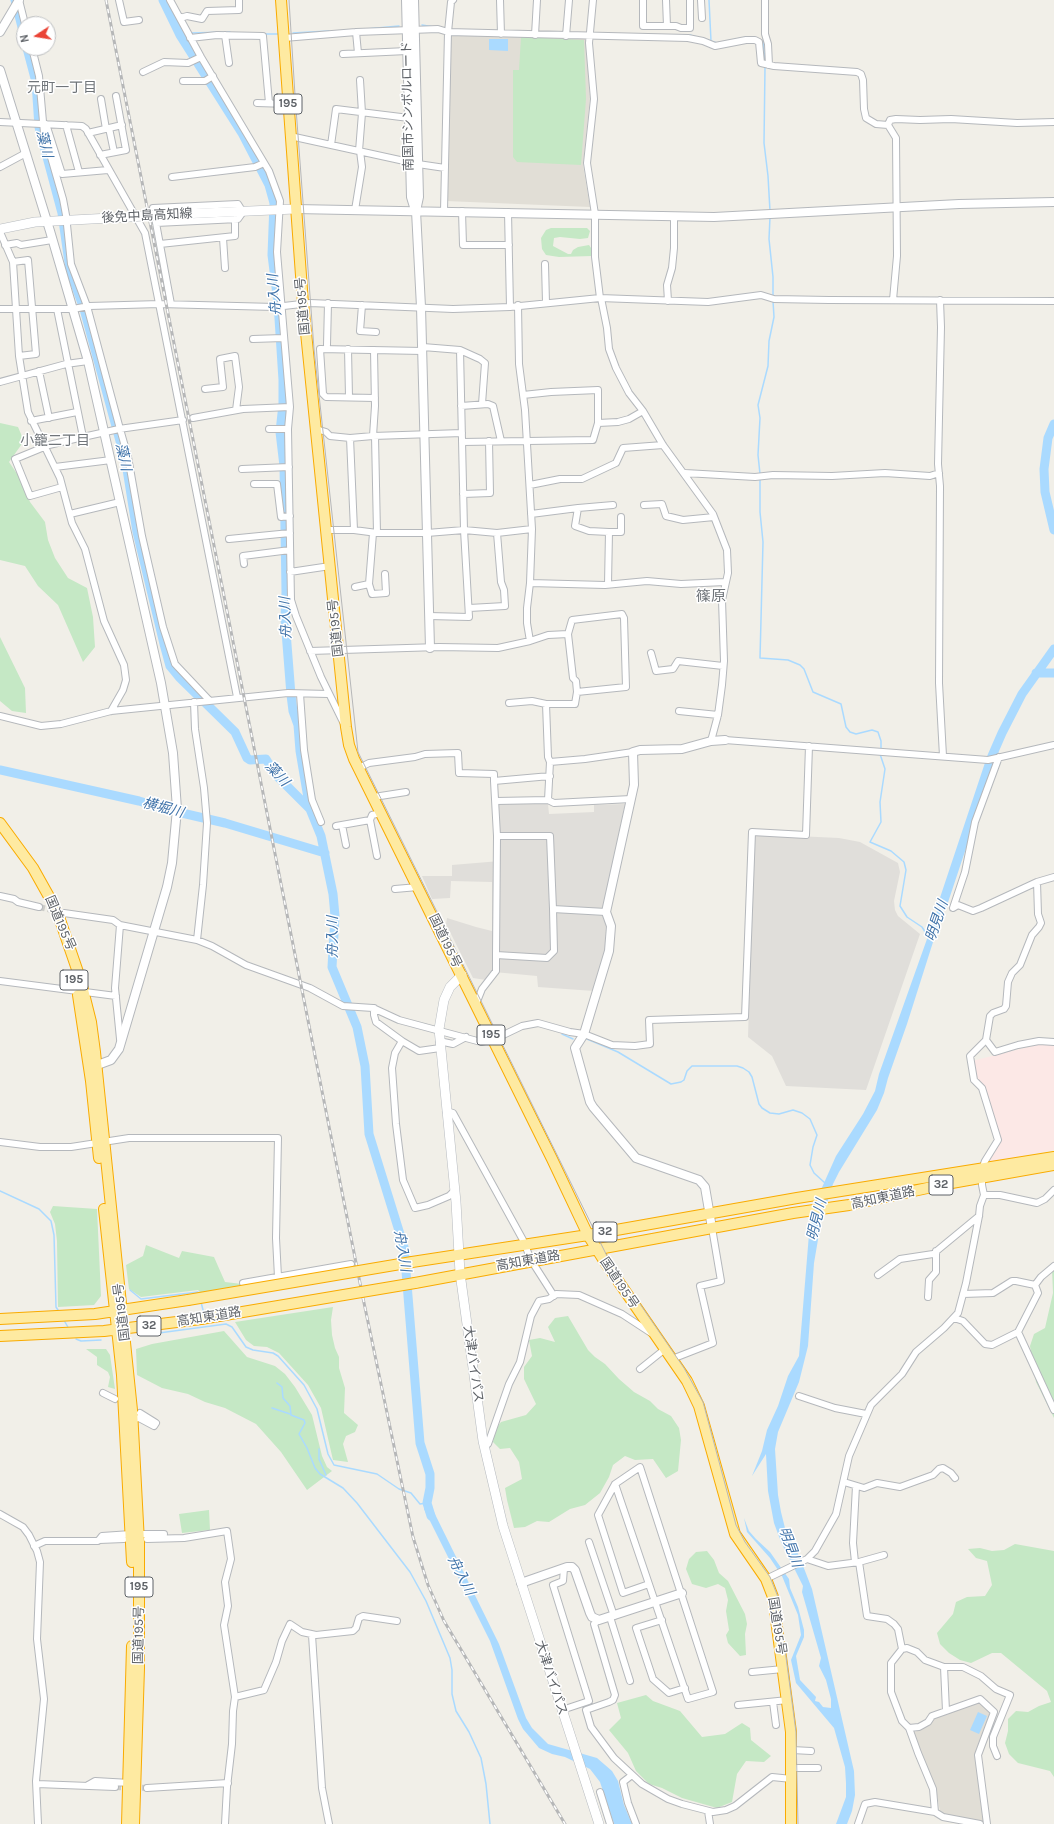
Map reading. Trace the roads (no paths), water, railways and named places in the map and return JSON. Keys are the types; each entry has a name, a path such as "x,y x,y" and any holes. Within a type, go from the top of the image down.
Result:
{"highway":[{"name":"国道195号","path":"281,0 303,303 349,745 588,1235 596,1249 687,1381 699,1406 735,1534 766,1579 773,1597 791,1728 791,1824"},
{"name":"国道195号","path":"0,824 28,860 52,902 73,953 93,1066 118,1310 136,1416 132,1783 134,1824"},
{"name":"国道195号","path":"0,833 24,865 44,901 62,940 80,991"},
{"name":"高知東道路","path":"0,1336 97,1332 201,1319 415,1283 531,1260 793,1213 849,1205 1054,1157"},
{"name":"高知東道路","path":"0,1319 80,1316 95,1314 588,1235 797,1198 982,1173 1054,1165"},
{"name":"国道195号","path":"121,1329 126,1429 135,1536"},
{"name":"国道195号","path":"127,1824 132,1783"}],"main road":[{"name":"後免中島高知線","path":"0,231 46,221 129,217 157,219 295,209"},
{"name":"大津バイパス","path":"462,975 450,987 444,1000 439,1029 460,1273 484,1445 502,1526 599,1824"}],"street":[{"path":"118,0 124,22 139,20"},
{"path":"170,0 200,58 213,76 264,163 276,187 280,201 276,210 277,252 279,306 288,407 286,429 289,467 290,572 293,606 328,694 346,727"},
{"path":"180,18 187,16 202,19 207,11 239,10 239,0"},
{"name":"南国市シンボルロード","path":"406,0 410,29 414,163 411,197 416,211"},
{"name":"南国市シンボルロード","path":"414,0 407,50 409,118 418,197 416,211"},
{"path":"444,211 448,32 451,2 453,0"},
{"path":"500,0 500,34"},
{"path":"535,35 537,0"},
{"path":"566,36 569,0"},
{"path":"593,0 592,20 589,36 594,99 586,163 595,214 595,257 600,298 607,328 609,349 628,393 643,411 663,445 685,473 714,517 727,550 728,573 722,600 723,666 718,715 711,740"},
{"path":"643,0 643,26 676,26 681,28 690,28 690,0"},
{"path":"666,0 667,26"},
{"path":"701,0 702,18"},
{"path":"765,0 765,34 768,44 769,65"},
{"path":"18,3 22,16"},
{"path":"0,32 18,3"},
{"path":"284,38 356,32 438,29 448,32 500,34 688,38 703,41 715,46 746,40 755,40 759,42 761,63 769,65 857,72 861,74 863,80 864,109 866,118 871,122 888,125 896,138 896,256 893,300"},
{"path":"356,32 358,53"},
{"path":"190,38 225,35 263,36 269,103"},
{"path":"225,35 229,63"},
{"path":"343,54 407,50"},
{"path":"34,56 38,76 41,124 63,199 64,220 71,264 81,307 131,472 142,536 173,661 181,672 208,700"},
{"path":"143,72 164,62 188,63 200,58"},
{"path":"0,70 2,82 26,153 52,240 81,307 88,361 166,706 173,753 177,812 170,876 155,932 121,1042 110,1060 93,1066"},
{"path":"183,81 205,80 213,76"},
{"path":"355,210 362,168 359,151 362,113 360,80"},
{"path":"100,155 126,150 116,96"},
{"path":"101,99 114,152"},
{"path":"257,103 288,104"},
{"path":"331,145 336,109 409,118"},
{"path":"888,125 890,120 896,119 951,119 1017,123 1054,122"},
{"path":"0,122 82,126 88,133 145,233 237,697"},
{"path":"41,124 62,174 108,170"},
{"path":"66,125 79,172"},
{"path":"88,133 122,126"},
{"path":"290,136 414,163 444,168"},
{"path":"0,166 26,153"},
{"path":"172,177 255,167 264,163"},
{"path":"295,209 674,216 770,215 959,204 1054,202"},
{"path":"416,211 423,349 430,648"},
{"path":"462,211 463,245 509,244"},
{"path":"171,304 157,219 238,219 243,212"},
{"path":"508,212 510,307"},
{"path":"668,301 667,285 672,268 674,248 674,216"},
{"path":"160,244 234,236 235,219"},
{"path":"0,231 13,262 15,309 21,375 24,396 31,421 55,467 70,514 85,549 99,607 125,672 126,680 123,690 111,711"},
{"path":"223,238 225,268"},
{"path":"5,245 21,245 52,240"},
{"path":"13,262 28,260 36,354 19,356"},
{"path":"545,264 546,303"},
{"path":"0,309 32,310 160,304 279,306 303,303 453,309 510,307 600,298 708,302 761,295 773,298 1054,301"},
{"path":"940,300 939,682 943,756"},
{"path":"327,345 328,303"},
{"path":"362,305 360,331 376,332"},
{"path":"518,305 519,364 527,440 532,529 527,623 530,641"},
{"path":"57,309 66,364 82,437"},
{"path":"253,339 283,338"},
{"path":"375,398 326,397 323,394 319,351 322,348 374,350 460,350 480,359 485,363 482,404"},
{"path":"348,349 349,397"},
{"path":"374,350 375,533 370,584 372,594 386,593 385,574"},
{"path":"429,616 469,617 464,530 460,350"},
{"path":"205,389 223,387 220,359 235,356 239,387 236,410"},
{"path":"0,381 66,364 88,361"},
{"path":"39,371 49,418"},
{"path":"462,442 593,440 598,423 598,390 523,395"},
{"path":"461,406 491,404 493,406 501,441"},
{"path":"193,418 236,410 288,407"},
{"path":"598,423 618,422 629,419 643,411"},
{"path":"31,421 77,412"},
{"path":"62,487 30,496 15,459 44,447 82,437 118,429 182,420"},
{"path":"269,429 286,429"},
{"path":"316,429 326,432 330,436 350,438 462,433"},
{"path":"350,438 354,530"},
{"path":"463,494 490,493 489,441"},
{"path":"530,484 539,484 560,479 582,479 616,463 623,448 663,445"},
{"path":"55,467 111,460"},
{"path":"242,469 289,467"},
{"path":"685,473 760,476 832,476 885,473 930,476 939,473"},
{"path":"254,484 277,484 281,517 290,516"},
{"path":"70,514 120,502"},
{"path":"644,505 662,504 666,516 683,520 714,517"},
{"path":"531,514 613,505"},
{"path":"578,508 575,526 589,530 621,532 621,517"},
{"path":"326,530 354,530 375,533 427,533 464,530 497,533 532,529"},
{"path":"608,584 609,532"},
{"path":"229,539 290,533"},
{"path":"469,608 505,606 504,590 500,582 497,533"},
{"path":"244,564 243,556 290,550"},
{"path":"290,572 330,566"},
{"path":"530,583 608,584 636,581 681,584 725,582"},
{"path":"355,587 370,584"},
{"path":"509,703 532,701 546,704 575,704 577,692 576,681 573,678 568,634 572,620 620,613 624,618 626,687 577,692"},
{"path":"310,651 498,648 530,641 548,635 568,634"},
{"path":"651,653 656,670 673,669 678,661 723,666"},
{"path":"0,716 41,726 60,724 111,711 166,706 208,700 290,693 328,694"},
{"path":"300,694 304,750 311,793 321,822"},
{"path":"197,702 195,729 204,788 206,818 203,885 197,940"},
{"path":"546,704 548,757 550,762 548,800"},
{"path":"679,711 718,715"},
{"path":"550,762 640,750 682,750 711,740 881,751 988,760 1054,745"},
{"path":"64,913 113,920 120,925 197,940 212,946 246,965 310,988 343,1006 374,1008 399,1020 439,1029 481,1042 493,1039 522,1026 538,1023 570,1032 584,1034 612,1045 635,1046 650,1044 649,1020 745,1017 752,832 806,834 809,746"},
{"path":"633,752 634,785 606,912 611,926 609,951 584,1034 575,1048 590,1102 636,1158 699,1180 704,1187 721,1281 700,1286 713,1343 672,1359"},
{"path":"359,768 369,763 415,758 425,754 458,753 459,773 494,774 494,800 496,801 497,836 496,972 482,989 476,1004"},
{"path":"997,757 975,822 965,872 953,908 958,905 973,911 1037,882 1054,877"},
{"path":"494,781 550,776"},
{"path":"374,797 406,792"},
{"path":"496,801 548,800 554,804 631,800"},
{"path":"377,856 370,820 372,815 381,813"},
{"path":"346,845 339,825 370,820"},
{"path":"496,955 547,958 554,951 550,836 497,836"},
{"path":"766,1579 805,1560 816,1551 836,1514 849,1456 871,1405 902,1374 916,1352 944,1328 958,1313 980,1206 984,1195 982,1173 985,1161 998,1140 982,1088 974,1080 970,1056 986,1040 990,1016 993,1012 1006,1006 1008,982 1012,973 1020,965 1032,935 1039,927 1037,882"},
{"path":"396,889 418,888"},
{"path":"0,896 39,907"},
{"path":"553,909 606,912"},
{"path":"120,925 115,988 121,1042"},
{"path":"0,981 116,996"},
{"path":"374,1008 376,1022 402,1041 419,1051 440,1045 453,1044 466,1037"},
{"path":"986,1040 995,1052 1018,1045 1039,1042 1054,1042"},
{"path":"402,1041 395,1053 392,1068 396,1124 403,1180 415,1208 428,1205 449,1196 454,1191"},
{"path":"446,1111 453,1113 525,1245 531,1260 554,1296"},
{"path":"0,1142 40,1147 101,1147 129,1138 278,1138 276,1238 278,1277"},
{"path":"984,1195 1000,1195 1037,1202 1045,1199 1054,1190"},
{"path":"878,1275 900,1259 933,1254 979,1216"},
{"path":"928,1297 929,1280 936,1272 936,1251"},
{"path":"243,1283 351,1264"},
{"path":"1035,1285 1042,1276 1054,1266"},
{"path":"963,1294 993,1293 1012,1281 1035,1285"},
{"path":"954,1318 963,1321 985,1344 992,1346 1018,1332 1038,1293 1035,1285"},
{"path":"484,1445 488,1444 509,1384 520,1362 531,1316 539,1301 549,1300 556,1294 579,1295 622,1314 654,1334"},
{"path":"1018,1332 1054,1410"},
{"path":"640,1369 665,1349"},
{"path":"103,1393 115,1399"},
{"path":"799,1396 834,1408 866,1414"},
{"path":"615,1484 656,1602 688,1699 714,1692 640,1467 615,1484 598,1515 623,1593 649,1584"},
{"path":"844,1482 864,1488 877,1483 900,1487 932,1475 943,1468 951,1473 955,1478"},
{"path":"856,1486 853,1543 867,1616 887,1619 894,1624 898,1629 902,1649"},
{"path":"0,1514 23,1528 29,1535 40,1562 37,1639 44,1699 37,1784 38,1824"},
{"path":"34,1546 38,1543 50,1541 98,1540 102,1536 184,1538 227,1531 231,1559 226,1582 228,1606 224,1625 235,1697 225,1824"},
{"path":"135,1536 165,1534 170,1538"},
{"path":"589,1542 630,1681"},
{"path":"805,1560 828,1566 857,1562 884,1555"},
{"path":"520,1583 564,1568 572,1567 575,1570 592,1617 599,1620"},
{"path":"562,1710 589,1701 553,1585 563,1581 564,1568"},
{"path":"682,1593 599,1620 594,1624 615,1695 613,1700 586,1710 591,1727 614,1758 642,1784 668,1799 708,1811 713,1812 726,1810 736,1806 772,1777 792,1779"},
{"path":"235,1697 264,1690 276,1662 282,1641 290,1624 302,1632 312,1635 353,1631 356,1628 359,1618 363,1616 397,1621"},
{"path":"662,1620 636,1628 648,1665 653,1679 669,1693 685,1688"},
{"path":"312,1635 322,1788 329,1824"},
{"path":"935,1812 933,1789 909,1728 902,1722 891,1692 891,1663 902,1649 907,1648 917,1652 925,1660 944,1667 963,1667 982,1676 996,1689 1010,1695 993,1737 993,1746 997,1756"},
{"path":"944,1667 946,1711"},
{"path":"752,1672 783,1669"},
{"path":"909,1728 919,1727 928,1722 932,1716 980,1699 994,1712 978,1755 987,1824"},
{"path":"738,1705 788,1700"},
{"path":"772,1702 776,1725"},
{"path":"792,1750 811,1751"},
{"path":"792,1768 818,1768"},
{"path":"632,1775 622,1782 636,1824"},
{"path":"87,1786 95,1781 132,1783"},
{"path":"147,1788 228,1783"},
{"path":"37,1784 115,1786"},
{"path":"600,1792 610,1824"},
{"path":"858,1824 865,1804 875,1802 935,1812 943,1817 980,1824"},
{"path":"708,1811 710,1824"}],"water":[{"path":"489,39 508,39 508,51 489,50"},
{"path":"943,894 947,898 884,1093 877,1110 833,1184 821,1222 814,1263 808,1346 799,1382 778,1432 775,1449 778,1495 781,1512 785,1528 800,1558 812,1589 854,1771 855,1795 852,1811 847,1824 836,1824 846,1797 846,1783 845,1767 834,1728 796,1683 791,1660 801,1635 798,1615 782,1576 770,1558 747,1532 744,1518 749,1531 770,1552 789,1579 790,1588 798,1607 804,1630 804,1637 796,1656 800,1680 816,1697 815,1701 819,1702 823,1707 831,1708 831,1699 826,1680 819,1666 821,1658 802,1592 803,1586 781,1542 774,1523 768,1491 766,1454 752,1476 762,1451 767,1430 778,1406 788,1376 799,1356 809,1234 816,1201 836,1156 863,1114 875,1091 879,1074"},
{"path":"430,1504 499,1644 526,1718 532,1728 548,1744 597,1758 612,1771 618,1781 624,1805 632,1824 614,1824 600,1782 590,1769 565,1757 552,1754 539,1748 523,1729 490,1641 424,1509 425,1505"},
{"path":"978,1712 987,1716 979,1734 970,1730"}],"waterway":[{"name":"藻川","path":"15,0 19,16"},
{"name":"舟入川","path":"163,0 180,35 242,133 269,185 274,203 272,255 278,303 283,380 283,404 280,432 284,466 285,619 291,695 293,711 298,725 300,751 310,809 321,836 333,894 335,916 332,967 357,1027 365,1066 369,1134 404,1247 420,1443 430,1474 430,1488 427,1503 431,1516"},
{"path":"709,0 711,41"},
{"path":"422,25 434,27"},
{"path":"366,29 399,26"},
{"path":"293,33 329,31"},
{"path":"190,33 230,32"},
{"name":"舟入川","path":"180,35 186,34"},
{"path":"264,34 279,34"},
{"path":"690,35 700,38"},
{"path":"708,40 717,43 747,37"},
{"path":"757,38 763,42 765,60"},
{"name":"藻川","path":"29,56 36,82 39,127 62,213 70,270 84,309 126,463 137,532 170,666 179,677 235,732 247,758 250,760 266,759 275,774 309,808"},
{"path":"765,67 764,143 770,211"},
{"path":"770,217 769,239 773,277 773,297"},
{"path":"760,474 758,455 760,418 758,405 768,366 769,341 774,317 773,301"},
{"name":"明見川","path":"1054,424 1048,438 1044,469 1045,492 1054,530"},
{"path":"760,478 760,512 763,542 760,658 788,660 800,665 804,669 813,692 841,704 846,727 850,732 856,734 872,730 878,732 881,741 881,750"},
{"name":"明見川","path":"942,906 992,756 1002,733 1022,694 1054,649"},
{"path":"1036,673 1054,673"},
{"path":"880,754 885,769 880,802 881,822 870,842 891,851 904,862 906,870 900,906 907,917 922,927 929,938"},
{"name":"横堀川","path":"0,770 139,801 169,810 225,823 325,853"},
{"path":"562,1034 573,1039"},
{"path":"587,1039 618,1052 671,1084 684,1080 687,1071 692,1066 737,1066 743,1068 749,1072 752,1077 759,1104 762,1108 770,1113 779,1114 793,1110 802,1113 810,1119 817,1135 810,1165 814,1173 825,1183"},
{"path":"0,1191 39,1209 51,1221 54,1235 56,1307 58,1310"},
{"path":"130,1290 141,1299 198,1292 199,1294"},
{"path":"201,1302 204,1314"},
{"path":"65,1322 69,1329"},
{"path":"144,1335 226,1324 232,1327 246,1347 253,1350 273,1353 278,1356 304,1385 317,1409 328,1454 334,1465 377,1474 399,1489 411,1493 420,1504 427,1503"},
{"path":"76,1339 81,1341 101,1340"},
{"path":"277,1383 282,1387 283,1398 290,1406 291,1415 304,1420 305,1423 299,1434 307,1448 315,1468 320,1474 343,1488 357,1503 410,1572 426,1601 450,1658 452,1670 452,1694 456,1711 469,1732 481,1758 486,1784 490,1824"},
{"path":"272,1408 290,1414"},
{"path":"319,1449 319,1459 326,1475"}],"tunnel":[{"path":"39,907 56,911"},
{"path":"115,1787 147,1788"}],"tram line":[{"path":"289,0 314,349 358,752 607,1256 684,1368 703,1402 736,1525 745,1542 770,1577 778,1597 796,1732 798,1824"}],"railway":[{"path":"106,0 363,1298 413,1537 428,1585 444,1621 565,1824"}],"district":[{"name":"元町一丁目","path":"62,88"},
{"name":"小籠二丁目","path":"55,441"},
{"name":"篠原","path":"711,597"}]}
